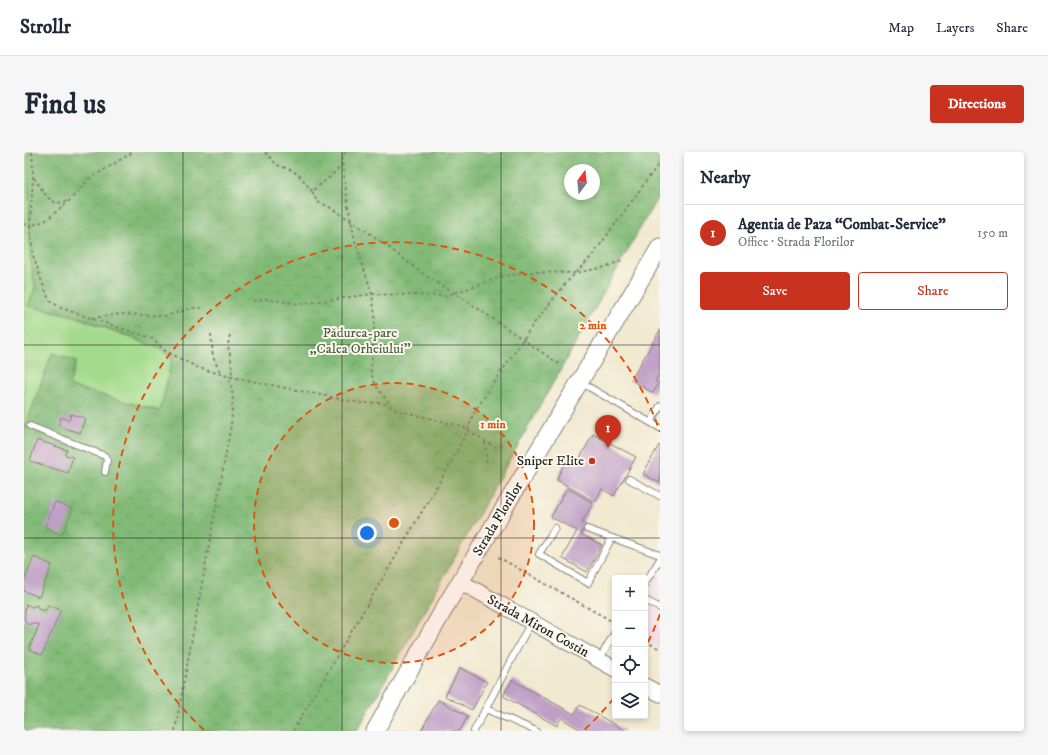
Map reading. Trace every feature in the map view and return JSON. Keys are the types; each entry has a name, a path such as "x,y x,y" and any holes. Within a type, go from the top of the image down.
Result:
{"main road":[{"name":"Strada Florilor","path":"375,731 579,381 660,247"}],"street":[{"name":"Strada Miron Costin","path":"461,582 612,667"},
{"path":"648,688 660,694"}],"lane":[{"path":"579,381 660,428"},
{"path":"651,422 660,406"},
{"path":"30,426 105,456 107,460 105,472"},
{"path":"629,479 660,496"},
{"path":"555,528 539,554 588,583 611,539"},
{"path":"587,529 611,539 660,555"},
{"path":"648,578 660,559"},
{"path":"648,602 660,608"},
{"path":"474,731 531,622"},
{"path":"600,660 612,638"},
{"path":"486,709 536,731"}],"path":[{"path":"32,152 33,178 30,226 33,255 50,300 61,308 153,339 165,351 199,368 233,377 361,404 383,403 392,408 468,430 484,442 495,447 504,444"},
{"path":"24,224 30,226 45,221 69,201 89,179 133,152"},
{"path":"265,152 277,165 289,168 299,175 312,191 317,202 328,206 374,236 426,276 559,364"},
{"path":"345,152 343,164 352,222 356,241 372,294 375,316 371,372 376,386 392,408"},
{"path":"293,731 450,464 468,430 477,407 522,340 561,289 592,256 660,162"},
{"path":"312,191 330,177 343,164"},
{"path":"33,178 47,197 56,203 69,201"},
{"path":"254,300 266,299 309,304 372,294 435,297 455,294 468,287 504,276 535,272 576,273 605,267 623,260"},
{"path":"91,318 120,314 166,316 193,308 203,308"},
{"path":"211,334 213,358 221,374"},
{"path":"230,335 227,347 231,359 231,370 233,377"},
{"path":"175,731 231,425 233,397 229,376"},
{"path":"484,442 487,467"},
{"path":"498,557 612,621"},
{"path":"648,642 660,649"}],"shaded area":[{"path":"660,556 660,648 648,642 648,578"}],"green space":[{"path":"24,152 28,152 30,257 35,288 28,306 74,316 158,348 172,359 160,411 69,386 77,361 52,353 24,430"},
{"name":"Pădurea-parc „Calea Orheiului”","path":"28,152 660,152 660,193 357,731 24,731 24,431 52,353 77,361 70,386 159,411 172,359 137,339 75,316 28,306 35,288 30,257"}],"building":[{"path":"660,330 660,373 655,381 659,383 653,393 631,380"},
{"path":"71,414 85,418 80,433 58,426 61,417 69,420"},
{"path":"593,434 636,457 614,496 602,489 595,502 557,480 568,457 577,463"},
{"path":"37,440 67,450 65,455 73,457 68,473 30,461"},
{"path":"659,445 660,446 660,483 643,474"},
{"path":"567,488 593,503 582,523 586,525 581,534 602,545 587,572 562,558 577,531 551,517"},
{"path":"55,502 73,509 62,535 45,527"},
{"path":"34,557 52,565 39,597 24,591 24,581"},
{"path":"26,604 32,607 37,605 38,609 45,611 48,605 61,610 42,655 29,649 39,625 33,623 28,625 24,619"},
{"path":"460,668 487,682 472,710 445,696"},
{"path":"512,680 574,714 580,705 626,731 583,731 561,718 557,726 503,696"},
{"path":"438,700 468,716 460,731 421,731"}],"place":[{"name":"Agentia de Paza “Combat-Service”","path":"608,448"},
{"name":"Sniper Elite","path":"592,461"}]}
